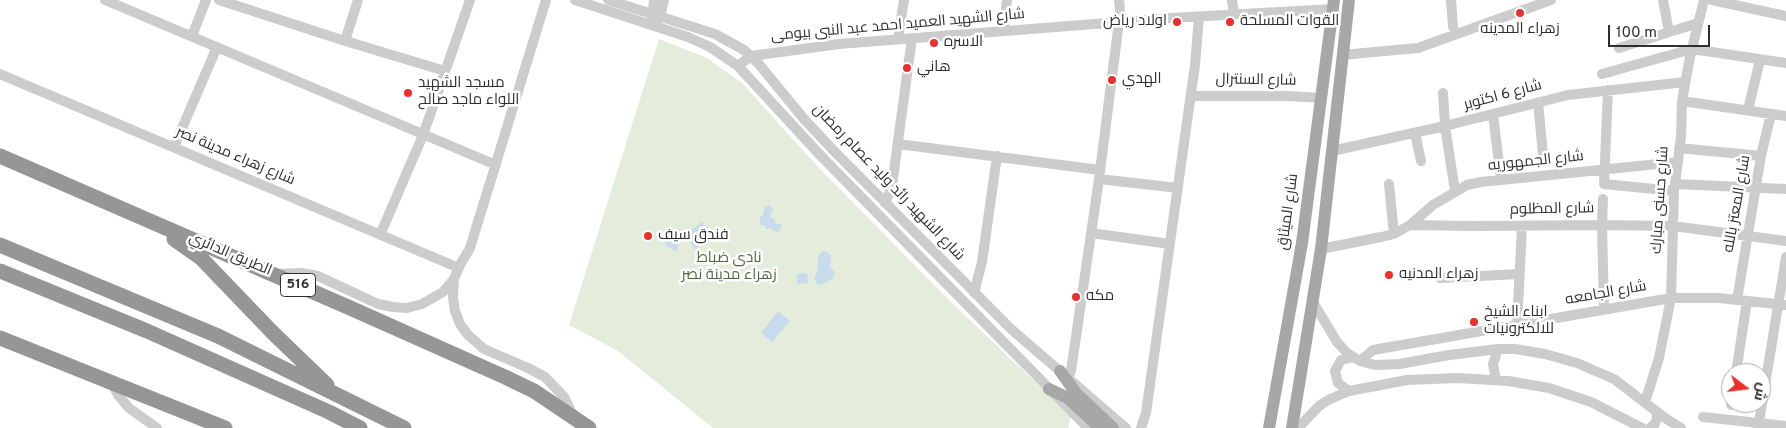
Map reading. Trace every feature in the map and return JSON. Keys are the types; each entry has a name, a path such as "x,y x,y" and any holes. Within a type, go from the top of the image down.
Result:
{"highway":[{"name":"الطريق الدائري","path":"0,156 274,274 505,377 534,391 574,416 589,428"},
{"path":"140,217 201,258 335,393"},
{"path":"0,245 218,336 404,428"},
{"path":"0,271 155,335 329,412 360,428"},
{"path":"0,338 225,428"}],"main road":[{"path":"1292,428 1321,249 1349,0"},
{"name":"شارع الميثاق","path":"1269,428 1302,243 1333,4"},
{"path":"1064,375 1076,393 1113,428"},
{"path":"1049,389 1068,398 1100,428"}],"street":[{"path":"106,0 496,166"},
{"path":"192,36 206,0"},
{"path":"221,0 345,41 445,71"},
{"path":"345,41 358,0"},
{"path":"380,235 423,135 470,0"},
{"path":"546,0 470,248 454,279 453,297 455,311 460,324 468,335 484,349 544,377 564,397 574,416"},
{"name":"شارع الشهيد رائد وليد عصام رمضان","path":"575,0 699,41 738,66 821,156 1088,428"},
{"name":"شارع الشهيد رائد وليد عصام رمضان","path":"608,0 638,5 656,15 715,34 735,44 751,56 810,125 974,293 1020,338 1126,428"},
{"path":"654,0 656,15"},
{"path":"653,25 664,0"},
{"path":"898,39 904,0"},
{"path":"1003,31 1007,0"},
{"path":"1064,375 1070,371 1100,174 1120,22 1119,0"},
{"path":"1232,0 1234,14"},
{"path":"1451,0 1453,27"},
{"path":"1342,55 1418,48 1551,0"},
{"path":"1663,0 1669,32"},
{"name":"شارع حسنى مبارك","path":"1645,402 1658,358 1670,298 1675,187 1680,148 1682,101 1704,0"},
{"path":"1712,0 1786,16"},
{"name":"شارع الشهيد العميد احمد عبد النبى بيومى","path":"738,66 751,56 839,44 1199,17 1333,4"},
{"path":"1141,428 1146,413 1191,96 1199,17"},
{"path":"1620,48 1698,23"},
{"path":"885,203 891,190 912,38"},
{"path":"174,147 217,47"},
{"path":"1602,74 1692,49 1786,63"},
{"path":"1748,110 1760,60"},
{"name":"شارع زهراء مدينة نصر","path":"0,74 458,268"},
{"name":"شارع 6 اكتوبر","path":"1332,151 1445,126 1568,95 1685,82"},
{"path":"1608,90 1604,184 1675,187 1756,187 1786,190"},
{"path":"1443,93 1445,126 1455,191"},
{"name":"شارع السنترال","path":"1191,96 1322,98"},
{"path":"1682,101 1786,116"},
{"path":"1538,102 1542,155"},
{"path":"1493,114 1501,180"},
{"name":"شارع المعتز بالله","path":"1737,363 1748,235 1761,156 1771,114"},
{"path":"1415,133 1421,161"},
{"path":"898,144 997,156 1178,188"},
{"path":"1680,148 1761,156"},
{"path":"974,293 982,262 997,156"},
{"name":"شارع الجمهوريه","path":"1410,225 1433,205 1467,185 1678,162"},
{"path":"1389,184 1394,234"},
{"path":"1603,199 1604,309"},
{"name":"شارع المظلوم","path":"1321,249 1394,234 1410,225 1522,226 1602,224 1673,226 1786,241"},
{"path":"1517,326 1522,226"},
{"path":"1091,233 1170,244"},
{"path":"1759,425 1782,305 1786,257"},
{"path":"942,280 951,270"},
{"path":"274,274 292,273 318,276 378,304 400,308 430,301 443,292 454,279"},
{"path":"1440,278 1519,274"},
{"name":"شارع الجامعه","path":"1356,359 1373,350 1670,298 1718,298 1782,305"},
{"path":"1313,302 1337,342 1356,359"},
{"path":"1496,380 1493,364 1498,349"},
{"path":"1348,391 1338,383 1335,371 1341,360 1356,359 1374,365 1399,364 1498,349 1529,351 1577,363 1614,379 1681,428"},
{"path":"1298,428 1319,406 1348,391 1415,379 1457,378 1496,380 1534,385 1563,392 1606,409 1642,428"},
{"path":"110,382 129,408 157,428"},
{"path":"1650,428 1655,424 1657,418 1656,411"},
{"path":"1704,417 1759,425 1786,426"}],"green space":[{"name":"نادى ضباط زهراء مدينة نصر","path":"659,39 707,58 742,83 818,167 956,307 1071,416 1068,428 713,428 618,351 569,325"}],"water":[{"path":"770,205 773,211 770,215 771,218 774,218 777,224 782,224 779,232 770,228 766,229 765,225 761,225 759,218 763,215 765,206"},
{"path":"700,222 703,222 704,227 708,226 709,230 704,242 695,249 688,240 691,231"},
{"path":"678,229 685,230 680,237 677,251 665,245 665,238 668,233"},
{"path":"822,251 827,252 831,256 830,267 835,273 832,279 821,285 817,284 814,279 818,269 818,257"},
{"path":"807,273 808,283 797,284 797,274"},
{"path":"778,311 790,321 772,342 761,333"}],"place":[{"name":"زهراء المدينه","path":"1520,13"},
{"name":"اولاد رياض","path":"1177,22"},
{"name":"القوات المسلحة","path":"1230,22"},
{"name":"الاسره","path":"934,43"},
{"name":"هاني","path":"907,68"},
{"name":"الهدي","path":"1112,80"},
{"name":"مسجد الشهيد اللواء ماجد صالح","path":"408,93"},
{"name":"فندق سيف","path":"648,236"},
{"name":"زهراء المدنيه","path":"1389,275"},
{"name":"مكه","path":"1076,297"},
{"name":"ابناء الشيخ للالكترونيات","path":"1474,322"}]}
